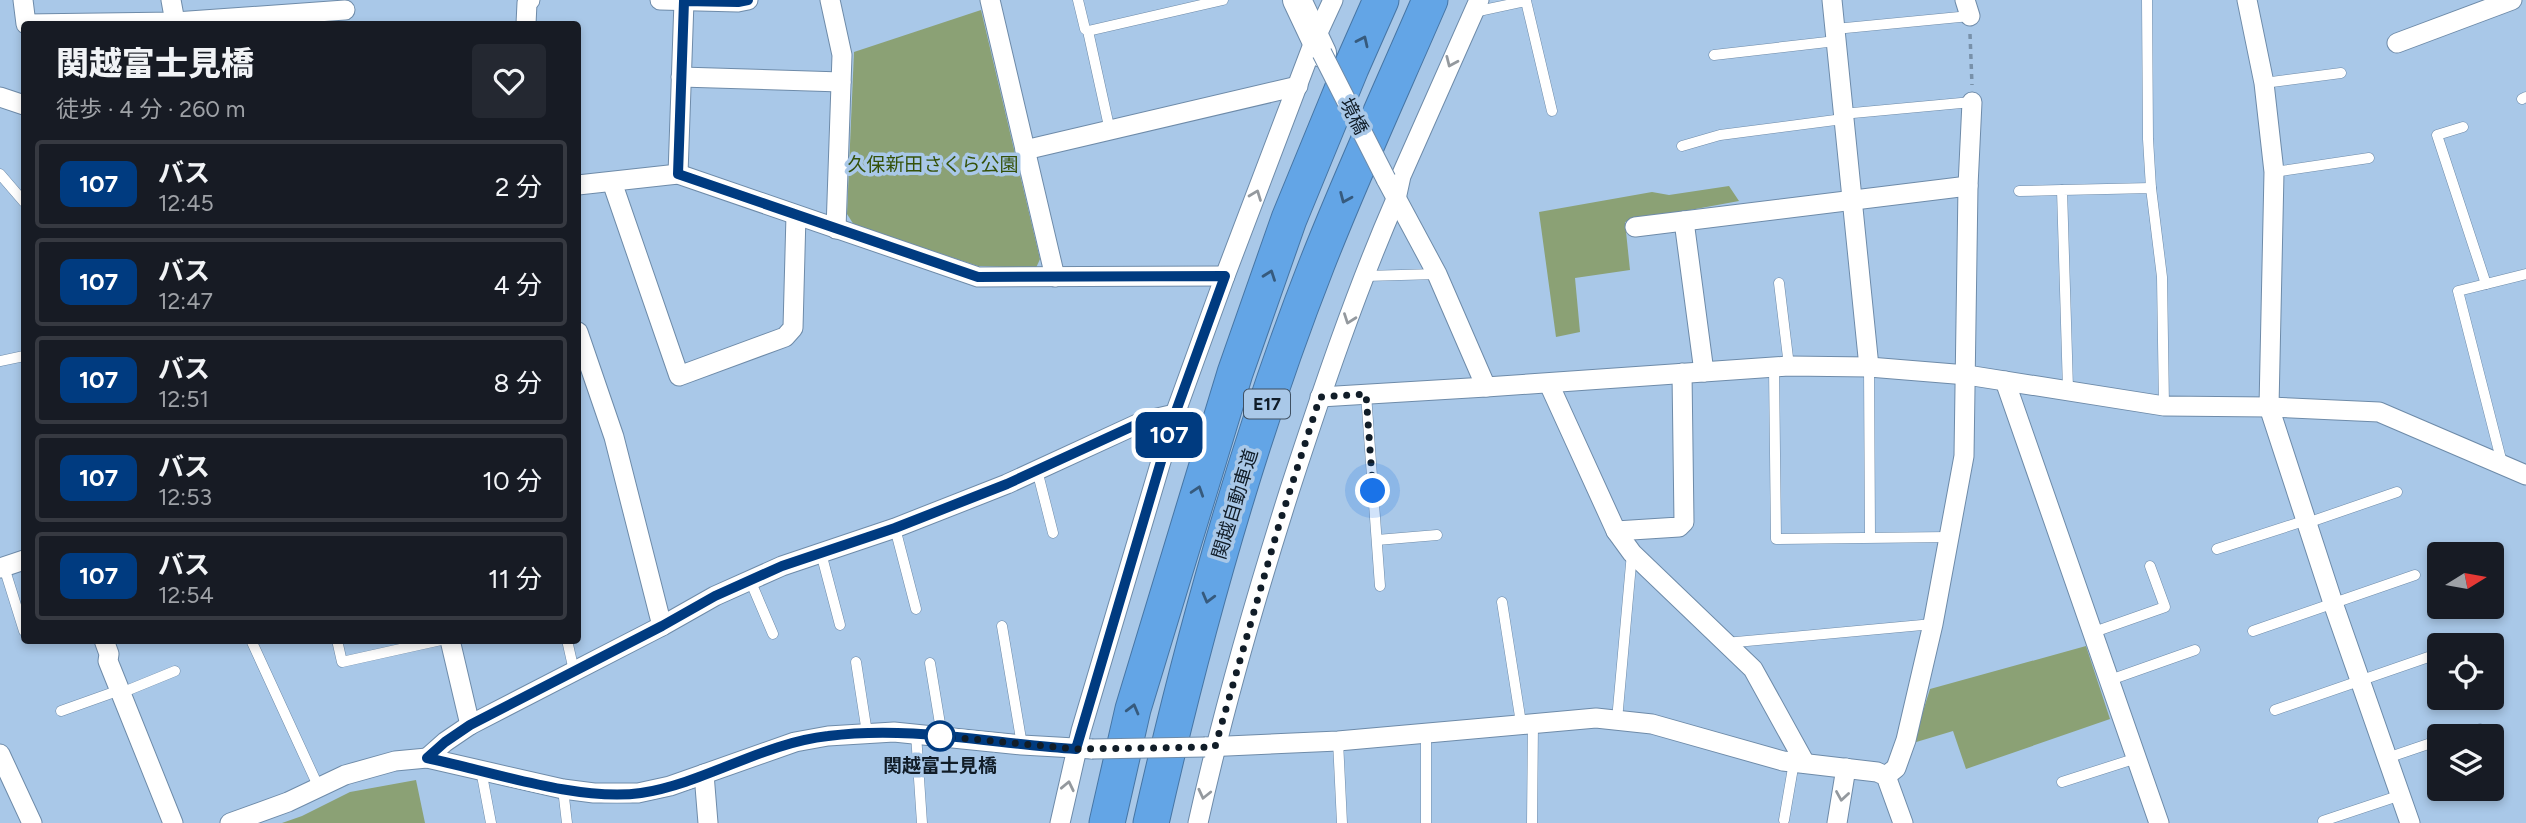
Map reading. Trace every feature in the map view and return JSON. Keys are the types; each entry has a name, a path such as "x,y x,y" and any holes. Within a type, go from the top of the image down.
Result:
{"highway":[{"name":"関越自動車道","path":"1107,823 1133,709 1235,373 1289,219 1381,0"},
{"name":"関越自動車道","path":"1151,823 1207,600 1247,460 1317,264 1430,0"}],"street":[{"path":"23,0 26,21"},
{"path":"171,0 174,21"},
{"path":"526,21 527,3 530,0"},
{"path":"660,0 748,0"},
{"path":"830,0 842,55 836,229"},
{"path":"990,0 1055,276"},
{"path":"1297,0 1319,46"},
{"path":"1060,823 1084,749 1175,414 1298,86 1319,46 1333,0"},
{"path":"1832,0 1850,201 1869,367"},
{"path":"2247,0 2264,83 2274,172 2269,407 2333,603 2410,823"},
{"path":"2398,43 2512,0"},
{"path":"678,174 684,1"},
{"path":"1198,823 1210,747 1320,397 1364,276 1396,199 1401,176 1476,6"},
{"path":"191,21 345,12"},
{"name":"境橋","path":"1319,46 1437,275 1486,387"},
{"path":"681,77 841,82"},
{"path":"1026,150 1298,86"},
{"path":"0,97 21,104"},
{"path":"1886,776 1896,768 1906,740 1933,624 1965,456 1968,186 1972,102"},
{"path":"581,185 678,174 978,277 1225,276"},
{"path":"612,182 679,376 785,337 793,328 796,215"},
{"path":"1635,227 1968,186"},
{"path":"1684,221 1704,372"},
{"path":"581,341 614,437 662,626"},
{"path":"1320,397 1549,384 1782,366 1869,367 1967,375 2164,406 2379,412 2526,475"},
{"path":"1616,531 1679,527 1684,522 1682,373"},
{"path":"2005,381 2159,823"},
{"path":"1549,384 1616,531 1632,553 1753,669 1799,763"},
{"path":"427,758 470,725 715,596 782,566 895,528 1007,484 1144,421 1175,414"},
{"path":"2,567 21,562"},
{"path":"105,644 108,661 173,823"},
{"path":"451,644 470,725"},
{"path":"230,823 288,802 345,775 395,761 427,758 563,789 594,793 638,793 670,786 795,742 828,736 916,733 1084,749 1210,747 1338,741 1595,718 1652,724 1746,752 1799,763 1877,772 1886,776 1903,823"},
{"path":"0,754 32,823"},
{"path":"1837,823 1846,768"},
{"path":"705,774 708,823"}],"lane":[{"path":"1078,0 1085,29 1088,31 1110,131"},
{"path":"1088,31 1223,0"},
{"path":"2147,0 2148,139 2162,277 2164,406"},
{"path":"1476,6 1526,1 1552,111"},
{"path":"1714,55 1835,35 1967,8"},
{"path":"2264,83 2341,73"},
{"path":"1682,146 1720,135 1843,116 1972,102"},
{"path":"2463,127 2437,135 2486,284"},
{"path":"2274,172 2368,158"},
{"path":"2,179 21,199"},
{"path":"2020,191 2151,188"},
{"path":"2062,190 2068,390"},
{"path":"2501,463 2458,292 2526,274"},
{"path":"1364,276 1437,275"},
{"path":"1779,283 1782,366 1776,539 1949,537"},
{"path":"0,361 21,357"},
{"path":"1869,367 1870,537"},
{"path":"1366,394 1380,586"},
{"path":"1037,470 1053,533"},
{"path":"2217,549 2397,492"},
{"path":"895,528 916,609"},
{"path":"1377,540 1437,535"},
{"path":"821,553 840,625"},
{"path":"1617,720 1632,553"},
{"path":"2094,632 2165,607 2150,566"},
{"path":"2,567 21,622"},
{"path":"2253,631 2415,575"},
{"path":"750,580 773,634"},
{"path":"1503,603 1527,723 1532,823"},
{"path":"1725,643 1933,624"},
{"path":"1002,626 1022,745"},
{"path":"253,644 319,788"},
{"path":"338,644 342,662 423,644"},
{"path":"568,644 574,671"},
{"path":"2110,680 2195,650"},
{"path":"2275,710 2427,658"},
{"path":"856,662 867,733"},
{"path":"930,663 942,736"},
{"path":"61,711 121,692 174,671"},
{"path":"916,733 922,823"},
{"path":"1426,733 1426,823"},
{"path":"1338,741 1342,823"},
{"path":"2387,758 2427,744"},
{"path":"2062,782 2137,758"},
{"path":"1784,820 1799,763"},
{"path":"481,769 491,823"},
{"path":"563,789 567,823"},
{"path":"2324,823 2323,821 2401,795"}],"path":[{"path":"1967,8 1972,102"}],"green space":[{"name":"久保新田さくら公園","path":"981,10 1040,259 1036,268 978,266 854,225 847,214 854,52"},
{"path":"1729,186 1739,201 1625,222 1630,270 1575,278 1580,332 1556,337 1539,212 1652,192 1669,195"},
{"path":"2086,646 2110,719 1966,769 1953,731 1913,743 1930,689"},
{"path":"416,780 425,823 282,823 350,792"}],"bus line":[{"name":"107","path":"748,0 684,1 678,174 978,277 1225,276 1175,414 1076,749 894,732 828,736 795,742 670,786 638,793 594,793 563,789 427,758 470,725 715,596 782,566 895,528 1007,484 1144,421 1160,417"}],"place":[{"name":"関越富士見橋","path":"940,736"}],"route":[{"path":"940,736 1076,749 1215,747 1279,525 1320,397 1366,394 1373,491"}]}
